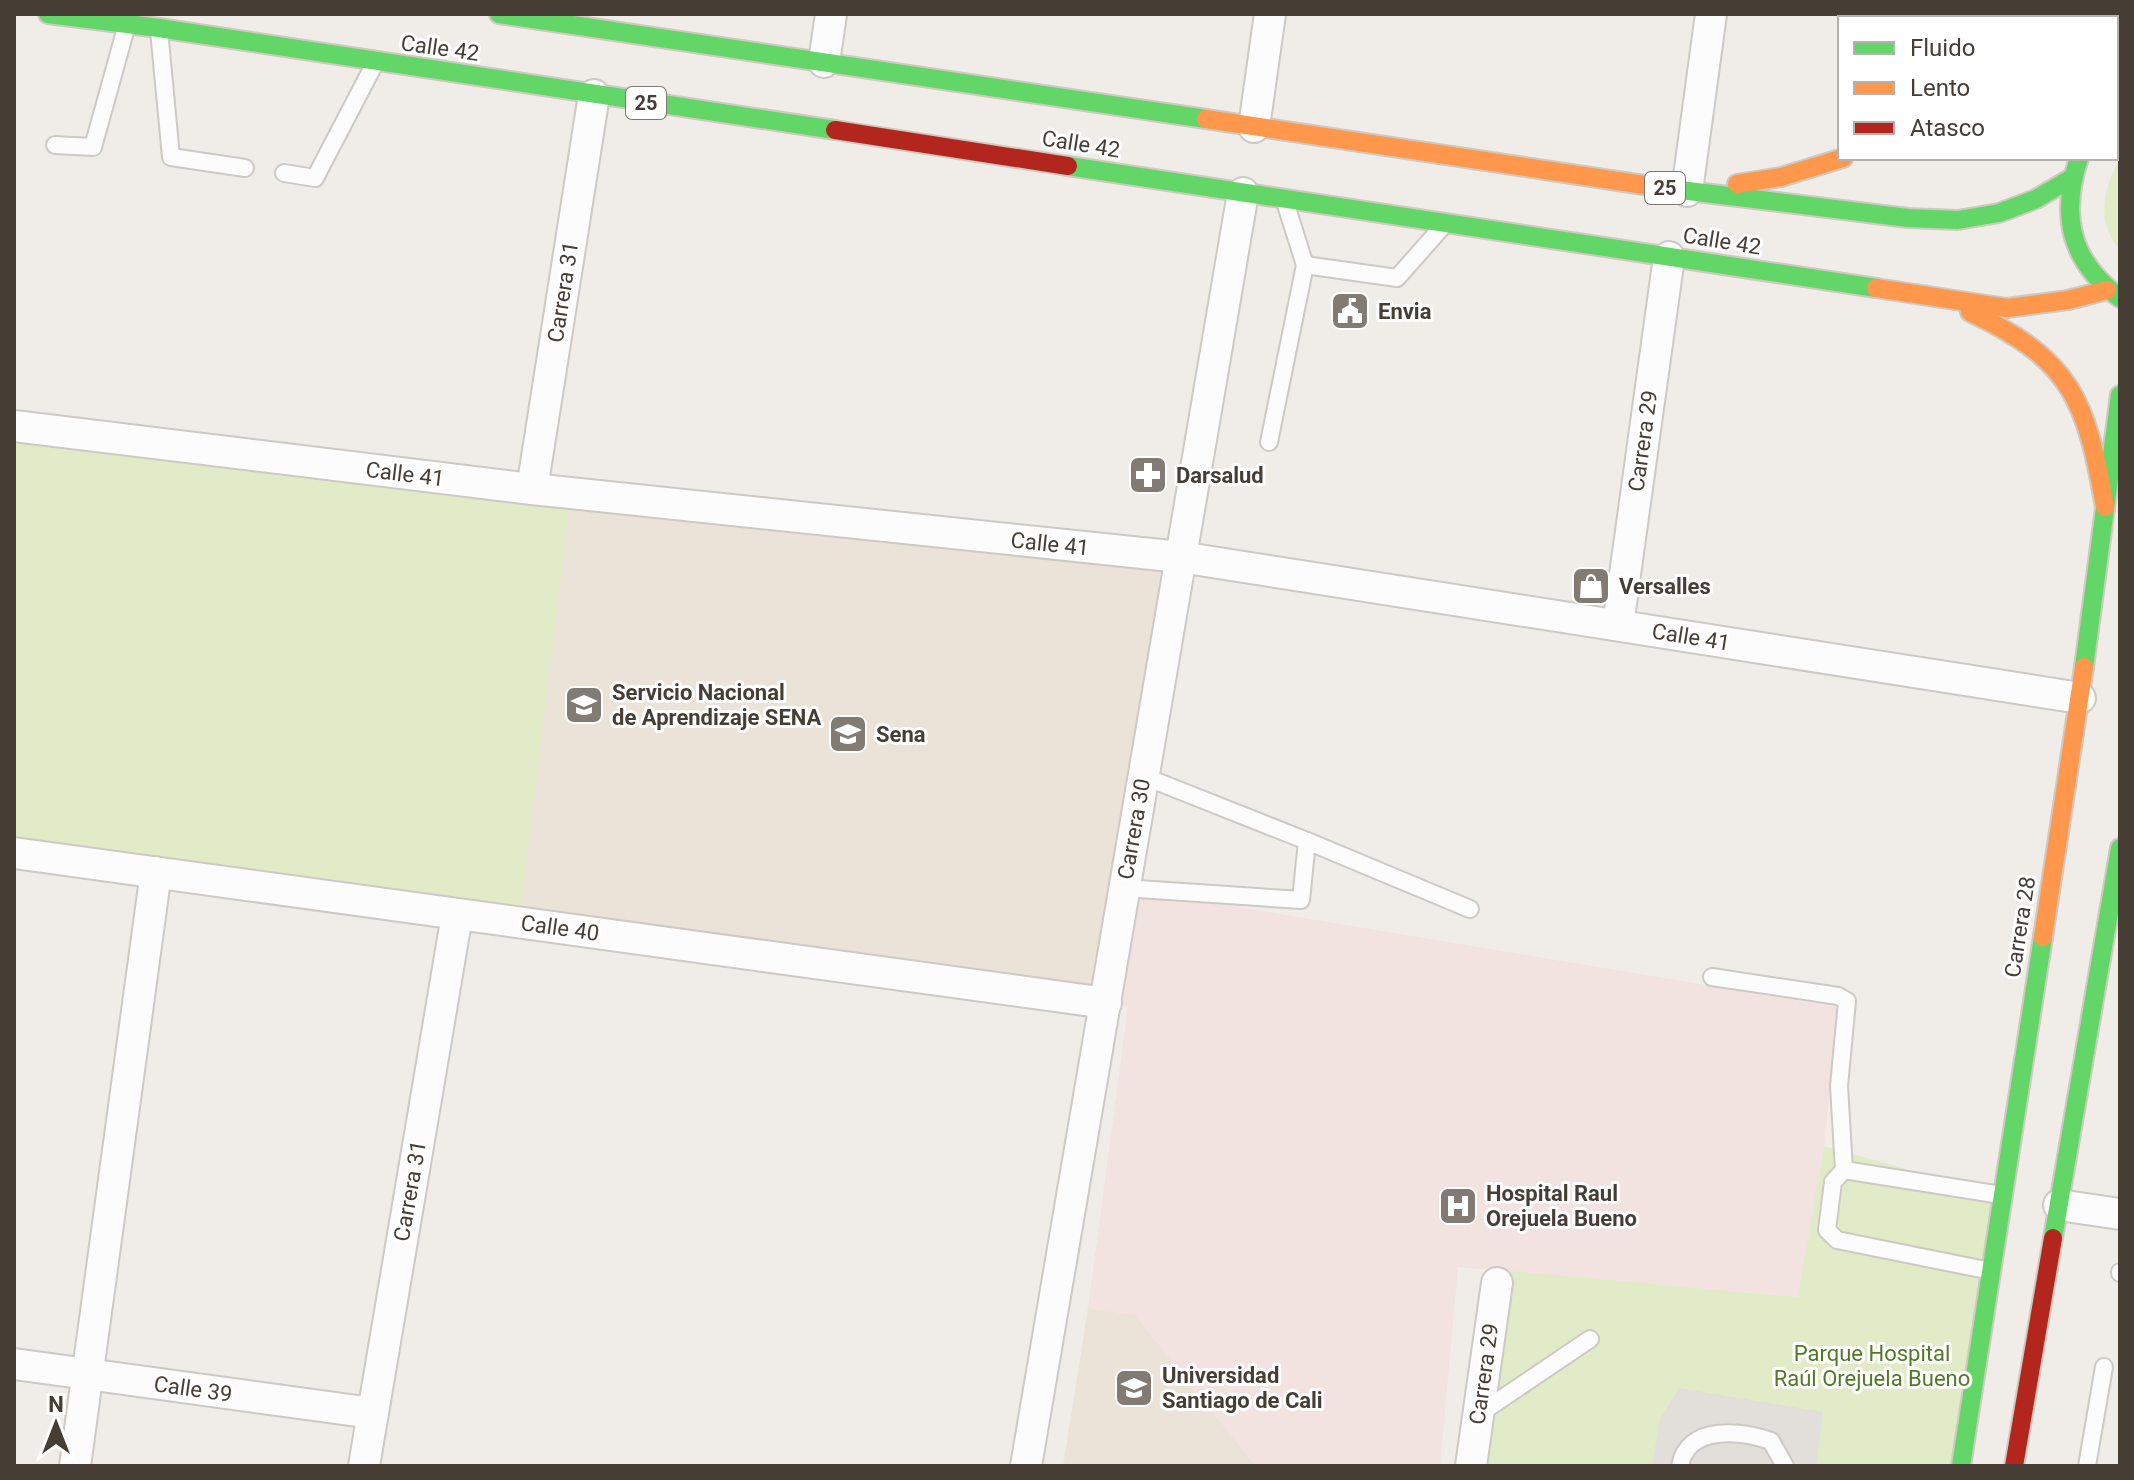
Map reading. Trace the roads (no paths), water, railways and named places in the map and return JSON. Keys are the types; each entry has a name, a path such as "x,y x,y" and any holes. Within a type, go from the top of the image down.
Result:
{"main road":[{"name":"Calle 42","path":"48,14 159,28 2007,308 2113,294"},
{"name":"Calle 42","path":"499,14 1687,191 1908,218 1958,220 1999,213 2036,199 2070,179"},
{"path":"1687,191 1781,177 1838,160"},
{"name":"25","path":"2078,160 2070,179 2068,220 2081,258 2113,294"},
{"path":"1922,296 1994,322 2028,341 2056,365 2077,396 2091,431 2105,507"},
{"name":"Carrera 28","path":"1961,1466 2080,698 2120,395"},
{"path":"2014,1466 2120,848"}],"street":[{"path":"824,62 831,14"},
{"path":"1254,127 1270,14"},
{"path":"1687,191 1711,14"},
{"name":"Carrera 31","path":"532,489 594,95"},
{"name":"Carrera 30","path":"1026,1466 1243,193"},
{"name":"Carrera 29","path":"1618,625 1669,257"},
{"name":"Calle 41","path":"14,426 532,489 1180,557 2080,698"},
{"name":"Calle 40","path":"14,853 1106,1003"},
{"path":"75,1466 156,872"},
{"name":"Carrera 31","path":"364,1466 457,915"},
{"path":"2059,1205 2120,1214"},
{"name":"Carrera 29","path":"1471,1466 1497,1283"},
{"name":"Calle 39","path":"14,1364 372,1413"}],"lane":[{"path":"55,145 93,147 127,24"},
{"path":"159,28 171,157 245,168"},
{"path":"284,173 315,178 375,63"},
{"path":"1269,442 1305,265 1284,200"},
{"path":"1305,265 1397,278 1444,223"},
{"path":"1143,776 1470,909"},
{"path":"1124,888 1301,900 1307,841"},
{"path":"1712,977 1838,996 1847,1001 1839,1086 1844,1170 1833,1182 1827,1230 1837,1240 1991,1271"},
{"path":"1844,1170 2003,1196"},
{"path":"1479,1414 1590,1339"},
{"path":"2087,1466 2104,1367"},
{"path":"1680,1466 1682,1457 1697,1439 1723,1433 1749,1434 1771,1441 1785,1466"}],"place":[{"name":"Envia","path":"1350,311"},
{"name":"Darsalud","path":"1148,475"},
{"name":"Versalles","path":"1591,586"},
{"name":"Servicio Nacional de Aprendizaje SENA","path":"584,705"},
{"name":"Sena","path":"848,734"},
{"name":"Hospital Raul Orejuela Bueno","path":"1458,1206"},
{"name":"Universidad Santiago de Cali","path":"1134,1388"}],"park label":[{"name":"Parque Hospital Raúl Orejuela Bueno","path":"1872,1366"}]}
